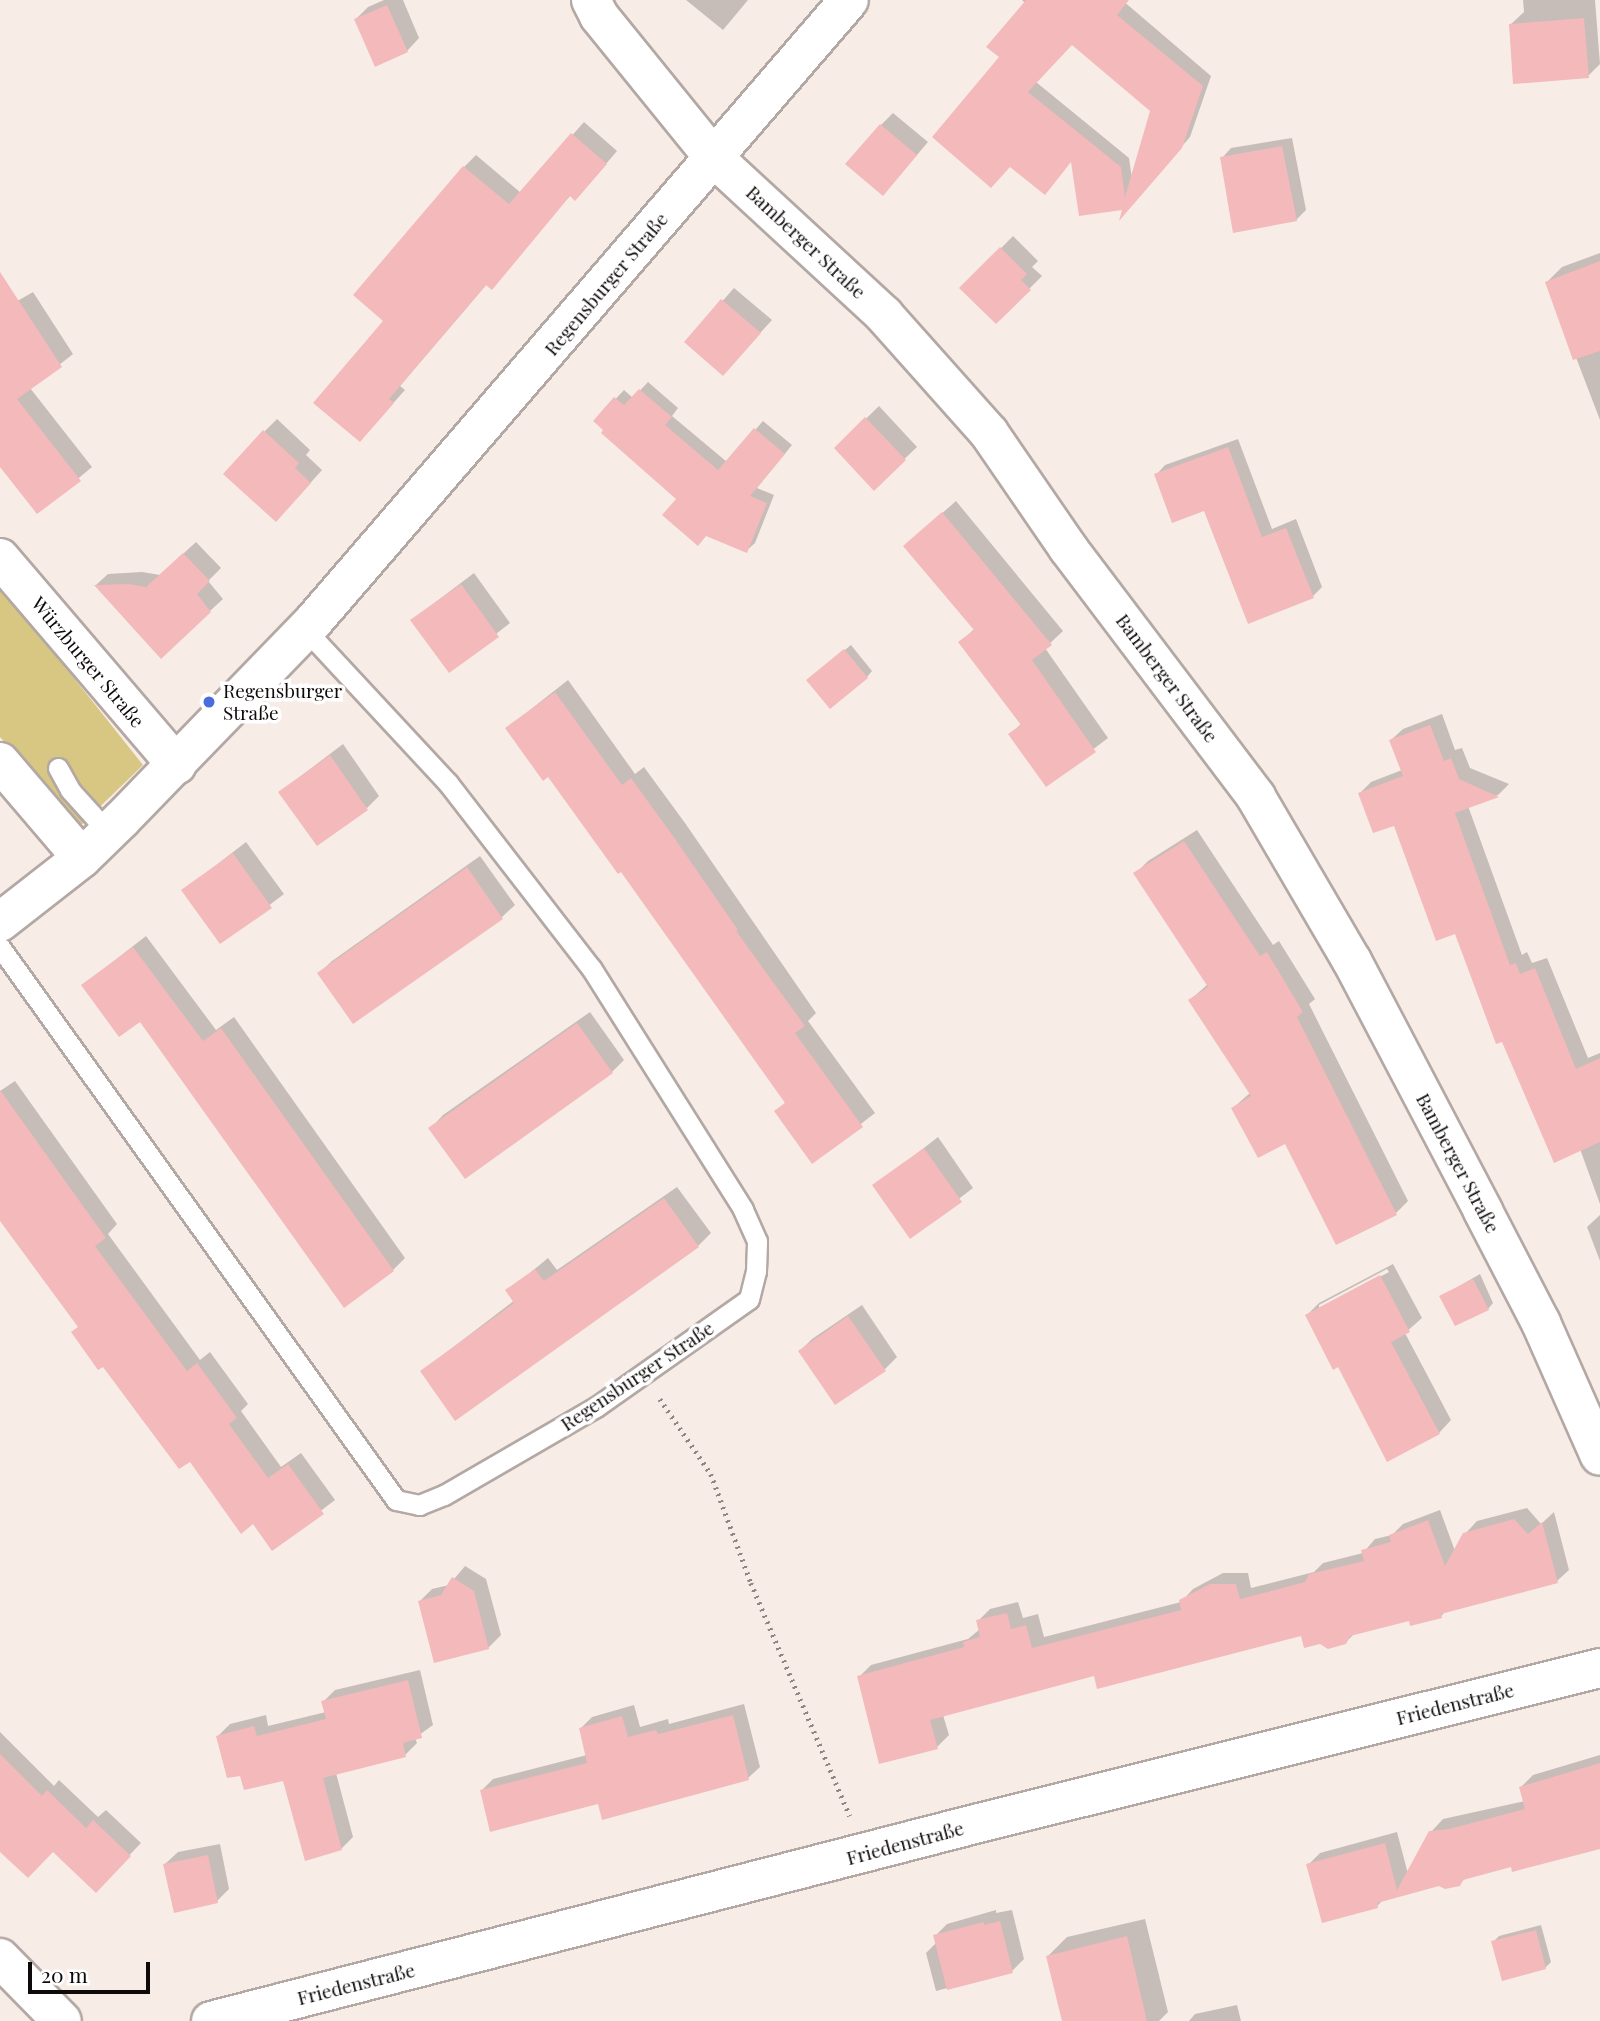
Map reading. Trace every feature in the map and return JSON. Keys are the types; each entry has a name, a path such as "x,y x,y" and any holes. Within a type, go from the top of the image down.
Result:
{"street":[{"name":"Bamberger Straße","path":"591,0 599,16 713,157 884,316 989,433 1068,548 1256,797 1352,961 1488,1220 1541,1323 1600,1455"},
{"name":"Regensburger Straße","path":"0,922 95,845 177,765 306,630 849,0"},
{"name":"Würzburger Straße","path":"0,558 177,765"},
{"path":"0,762 95,845"},
{"name":"Friedenstraße","path":"211,2021 1002,1817 1600,1668"},
{"path":"0,1958 62,2021"}],"lane":[{"name":"Regensburger Straße","path":"0,947 396,1500 419,1506 444,1495 596,1407 749,1299 756,1271 757,1241 743,1209 679,1104 576,949 448,783 306,630"},
{"path":"58,768 95,845"}],"path":[{"path":"644,1375 711,1474 751,1583 850,1816"}],"shaded area":[{"path":"0,585 143,765 78,828 0,737"}],"building":[{"path":"1026,0 1129,0 1117,15 1203,86 1182,148 1119,221 1122,210 1079,216 1071,162 1045,195 1010,167 991,188 932,137 999,57 986,47","holes":["1072,45 1150,111 1125,197 1121,167 1028,92"]},
{"path":"387,5 408,52 375,67 354,19"},
{"path":"1584,18 1589,78 1513,84 1509,24"},
{"path":"880,124 917,155 883,196 845,164"},
{"path":"571,133 607,164 575,201 570,196 492,290 486,285 389,399 394,403 360,442 313,403 383,321 353,295 463,166 509,204"},
{"path":"1282,146 1297,221 1233,233 1220,157"},
{"path":"1000,247 1027,274 1021,280 1031,290 996,324 959,288"},
{"path":"1600,261 1600,351 1573,360 1545,282"},
{"path":"0,272 62,367 17,399 81,481 37,514 0,467"},
{"path":"721,299 761,333 723,376 684,342"},
{"path":"639,389 672,417 665,425 718,470 754,428 785,454 750,496 767,503 747,553 706,536 698,546 662,515 676,499 601,433 603,430 593,421 614,397 624,405"},
{"path":"865,417 906,460 874,491 834,448"},
{"path":"263,430 299,463 295,468 311,483 276,522 223,474"},
{"path":"1228,447 1262,537 1286,528 1314,598 1248,624 1204,511 1172,523 1154,474"},
{"path":"942,512 1052,645 1032,660 1096,752 1046,787 1008,734 1021,725 958,642 974,630 903,546"},
{"path":"183,553 210,581 197,594 211,612 161,659 94,585 129,584 146,587"},
{"path":"461,584 499,637 449,673 410,620"},
{"path":"844,649 868,678 830,709 806,680"},
{"path":"555,692 622,785 631,778 673,836 738,930 736,931 805,1026 795,1033 863,1127 812,1164 774,1111 785,1103 621,872 618,874 548,777 543,781 505,728"},
{"path":"1430,725 1444,761 1451,758 1459,779 1499,797 1455,813 1510,965 1516,963 1520,974 1535,968 1576,1069 1600,1058 1600,1142 1554,1163 1502,1042 1496,1044 1455,934 1436,941 1394,826 1373,833 1358,793 1403,776 1389,740"},
{"path":"330,755 368,810 317,846 278,792"},
{"path":"1184,841 1260,956 1267,952 1303,1012 1297,1017 1397,1215 1336,1245 1285,1144 1258,1158 1231,1108 1251,1096 1188,1000 1208,987 1133,873"},
{"path":"233,853 272,908 220,944 181,890"},
{"path":"467,867 503,919 353,1024 317,973"},
{"path":"133,947 203,1041 221,1028 394,1271 344,1308 140,1022 119,1037 81,985"},
{"path":"577,1023 613,1073 465,1179 428,1128"},
{"path":"0,1090 106,1238 95,1246 187,1371 197,1363 237,1418 229,1424 268,1478 288,1464 324,1514 272,1551 253,1524 241,1534 190,1462 179,1469 103,1367 98,1370 71,1332 78,1327 0,1221"},
{"path":"924,1148 962,1202 910,1239 872,1185"},
{"path":"664,1198 699,1247 455,1421 420,1371 514,1303 505,1290 535,1269 544,1281"},
{"path":"1380,1275 1410,1332 1391,1342 1440,1434 1387,1462 1338,1367 1333,1370 1305,1315"},
{"path":"1473,1279 1489,1310 1455,1326 1439,1296"},
{"path":"848,1316 886,1371 835,1405 798,1351"},
{"path":"1514,1519 1528,1534 1542,1522 1558,1583 1441,1614 1442,1618 1410,1626 1409,1621 1350,1636 1346,1644 1328,1649 1320,1644 1304,1648 1301,1636 1097,1689 1094,1676 930,1720 938,1749 879,1764 857,1676 964,1647 963,1642 980,1637 976,1620 1007,1613 1011,1629 1026,1625 1032,1648 1181,1610 1179,1600 1210,1584 1236,1584 1240,1599 1305,1582 1309,1574 1364,1561 1361,1550 1391,1542 1389,1535 1428,1520 1445,1566 1463,1533"},
{"path":"452,1577 474,1591 489,1649 434,1663 418,1601 441,1595"},
{"path":"408,1680 422,1738 403,1743 406,1757 323,1778 342,1850 305,1861 283,1781 244,1790 240,1776 227,1778 216,1736 254,1726 257,1736 326,1719 321,1701"},
{"path":"733,1715 749,1780 602,1820 598,1804 490,1832 480,1790 587,1763 579,1728 622,1716 628,1737 656,1730 658,1734"},
{"path":"0,1754 42,1796 47,1790 86,1828 93,1820 131,1856 96,1893 53,1852 28,1878 0,1852"},
{"path":"1600,1763 1600,1849 1512,1872 1511,1867 1463,1880 1460,1886 1445,1889 1439,1886 1377,1903 1378,1908 1322,1923 1306,1864 1385,1843 1397,1890 1429,1831 1449,1829 1525,1809 1519,1787"},
{"path":"208,1855 218,1903 174,1913 163,1864"},
{"path":"1000,1921 1013,1973 947,1990 933,1935 984,1922 984,1925"},
{"path":"1536,1930 1546,1969 1502,1981 1491,1941"},
{"path":"1127,1936 1147,2021 1062,2021 1046,1956"}],"place":[{"name":"Regensburger Straße","path":"209,702"}]}
